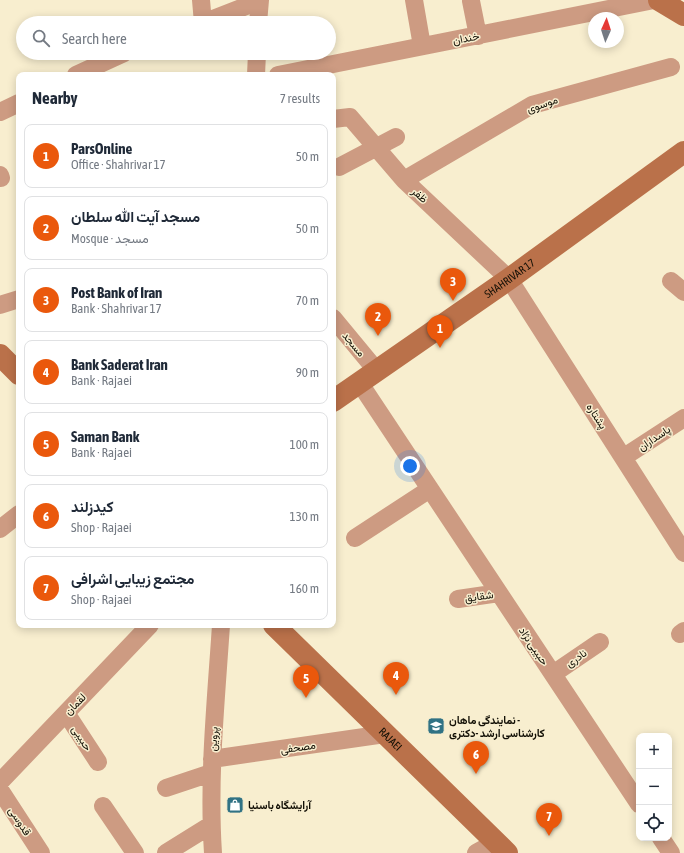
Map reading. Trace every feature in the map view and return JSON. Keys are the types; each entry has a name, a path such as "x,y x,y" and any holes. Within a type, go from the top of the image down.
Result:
{"street":[{"path":"201,0 202,16"},
{"path":"414,0 422,46"},
{"name":"خندان","path":"293,72 654,0"},
{"path":"659,0 684,14"},
{"path":"221,16 259,1 258,16"},
{"path":"471,1 478,36"},
{"path":"83,72 109,60"},
{"path":"256,72 257,60"},
{"name":"موسوی","path":"404,180 532,105 671,67"},
{"path":"0,112 16,104"},
{"name":"ظفر","path":"336,119 350,117 404,180 509,279"},
{"path":"339,167 396,137"},
{"name":"SHAHRIVAR 17","path":"336,399 509,279 684,152"},
{"name":"پشتاره","path":"509,279 684,553"},
{"path":"0,305 16,299"},
{"name":"مسجد","path":"336,323 368,376"},
{"path":"0,355 16,371"},
{"name":"حبیبی نژاد","path":"368,376 430,489 636,799"},
{"name":"پاسداران","path":"624,458 684,418"},
{"path":"355,538 430,489"},
{"path":"0,529 16,516"},
{"name":"شقایق","path":"458,599 499,593"},
{"name":"لقمان","path":"0,782 147,628"},
{"name":"پروین","path":"213,853 211,825 212,766 221,628"},
{"name":"RAJAEI","path":"277,628 501,848"},
{"name":"نادری","path":"553,674 600,642"},
{"name":"حبیبی","path":"66,713 98,762"},
{"name":"مصحفی","path":"166,788 212,766 385,734"},
{"name":"قدوسی","path":"0,790 41,853"},
{"path":"103,806 135,853"},
{"path":"166,853 211,825"},
{"path":"663,841 671,853"},
{"path":"476,853 501,848"}],"place":[{"name":"Post Bank of Iran","path":"453,301"},
{"name":"مسجد آیت الله سلطان","path":"378,336"},
{"name":"ParsOnline","path":"440,348"},
{"name":"Bank Saderat Iran","path":"396,695"},
{"name":"Saman Bank","path":"306,698"},
{"name":"نمایندگی ماهان - کارشناسی ارشد -دکتری","path":"436,726"},
{"name":"کیدزلند","path":"476,774"},
{"name":"آرایشگاه باسنیا","path":"235,805"},
{"name":"مجتمع زیبایی اشرافی","path":"549,836"}]}
